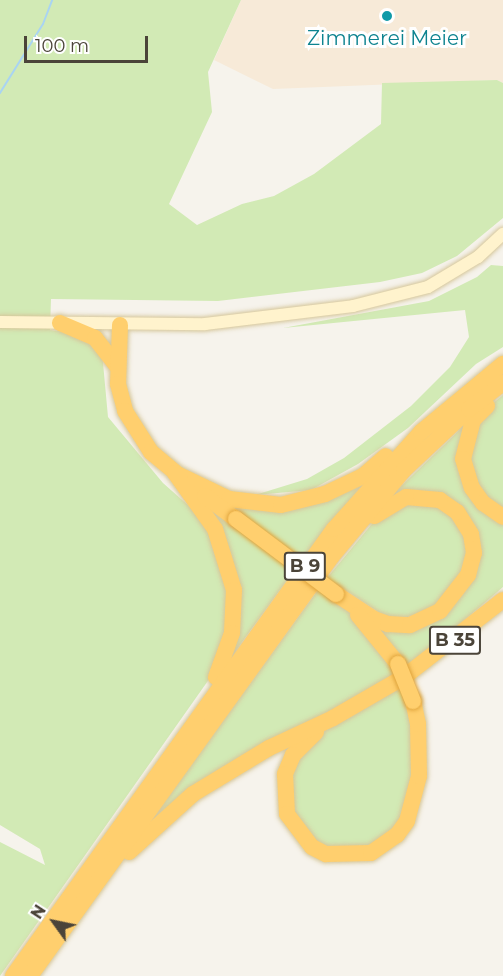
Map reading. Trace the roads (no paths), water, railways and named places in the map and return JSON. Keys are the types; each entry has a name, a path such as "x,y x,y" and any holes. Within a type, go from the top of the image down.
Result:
{"highway":[{"path":"60,323 95,338 118,367"},
{"path":"120,325 118,367 122,399 132,426 151,452 336,594 388,624 420,622 440,611 461,588 474,553 471,534 457,512 427,496 406,497 386,506 351,543 332,556"},
{"name":"B 9","path":"13,976 334,529 421,432 503,364"},
{"name":"B 9","path":"30,976 332,556 404,470 469,409 503,383"},
{"path":"503,390 473,420 463,459 472,488 483,503 503,517"},
{"path":"175,472 229,499 282,505 326,494 363,476 421,432"},
{"path":"175,472 215,529 225,549 234,590 232,633 202,710"},
{"path":"333,718 293,755 283,790 286,814 312,847 326,854 370,853 397,835 407,821 416,788 418,724 413,701 398,664 381,639 336,594"},
{"name":"B 35","path":"333,718 419,668 503,600"},
{"path":"47,953 115,868 174,809 225,773 333,718"}],"main road":[{"path":"0,322 120,325 205,324 381,301 428,287 453,274 503,234"}],"waterway":[{"path":"0,93 43,24 52,0"}],"place":[{"name":"Zimmerei Meier","path":"387,16"}]}
